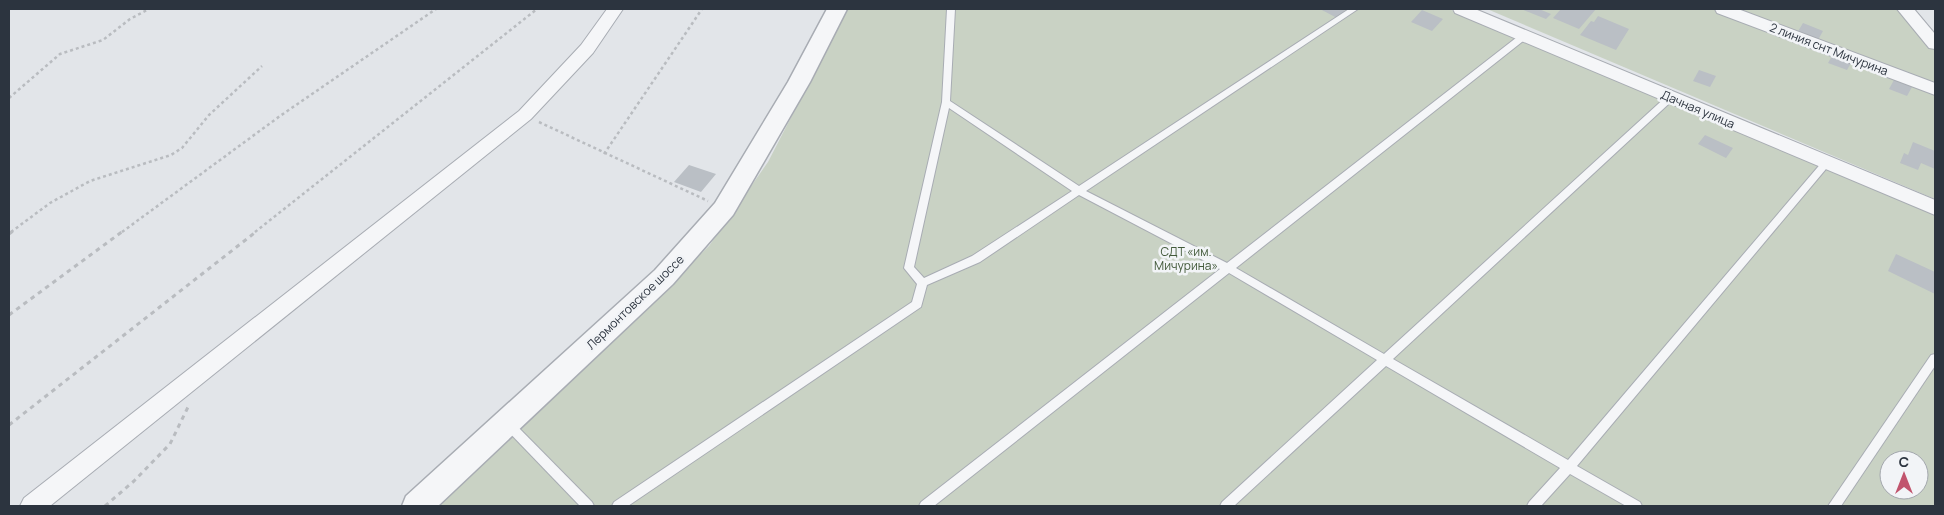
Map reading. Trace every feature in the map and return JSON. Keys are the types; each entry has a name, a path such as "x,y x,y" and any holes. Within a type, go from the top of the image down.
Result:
{"street":[{"path":"32,506 525,115 587,49 615,9"},
{"name":"Лермонтовское шоссе","path":"417,506 664,277 724,209 799,82 837,9"},
{"name":"Дачная улица","path":"1460,9 1935,208"},
{"name":"2 линия снт Мичурина","path":"1723,9 1935,89"},
{"path":"1905,9 1935,44"}],"lane":[{"path":"922,283 909,268 946,102 951,9"},
{"path":"922,283 976,259 1354,9"},
{"path":"925,506 1524,36"},
{"path":"1226,506 1386,361 1671,97"},
{"path":"946,102 1079,191 1228,268 1636,506"},
{"path":"1533,506 1568,468 1826,163"},
{"path":"618,506 917,304 922,283"},
{"path":"1834,506 1935,358"},
{"path":"507,423 588,506"}],"path":[{"path":"9,98 60,54 103,40 130,19 149,9"},
{"path":"9,315 280,116 436,9"},
{"path":"9,425 412,110 537,9"},
{"path":"604,154 702,9"},
{"path":"9,234 50,203 90,181 171,155 182,148 221,103 262,66"},
{"path":"525,115 604,154 724,209"},
{"path":"105,506 134,481 170,444 189,409 192,380"}],"green space":[{"name":"СДТ «им. Мичурина»","path":"847,9 1449,9 1935,214 1935,506 438,506 709,246 768,162"},
{"path":"1487,9 1915,9 1935,34 1935,199"}],"building":[{"path":"1320,9 1341,9 1346,11 1337,18"},
{"path":"1521,9 1539,9 1551,14 1546,19"},
{"path":"1561,9 1596,9 1579,29 1553,18"},
{"path":"1422,10 1443,19 1432,31 1411,22"},
{"path":"1598,16 1629,29 1616,50 1580,35 1591,21 1594,22"},
{"path":"1803,23 1823,31 1818,40 1797,33"},
{"path":"1832,56 1851,63 1847,70 1828,63"},
{"path":"1699,70 1716,76 1710,87 1693,81"},
{"path":"1894,80 1912,87 1907,96 1889,89"},
{"path":"1705,135 1733,148 1726,158 1698,144"},
{"path":"1913,142 1935,151 1935,169 1921,163 1918,170 1900,163 1904,153 1908,155"},
{"path":"689,165 716,174 701,192 674,182"},
{"path":"1896,254 1935,272 1935,294 1888,271"}]}
